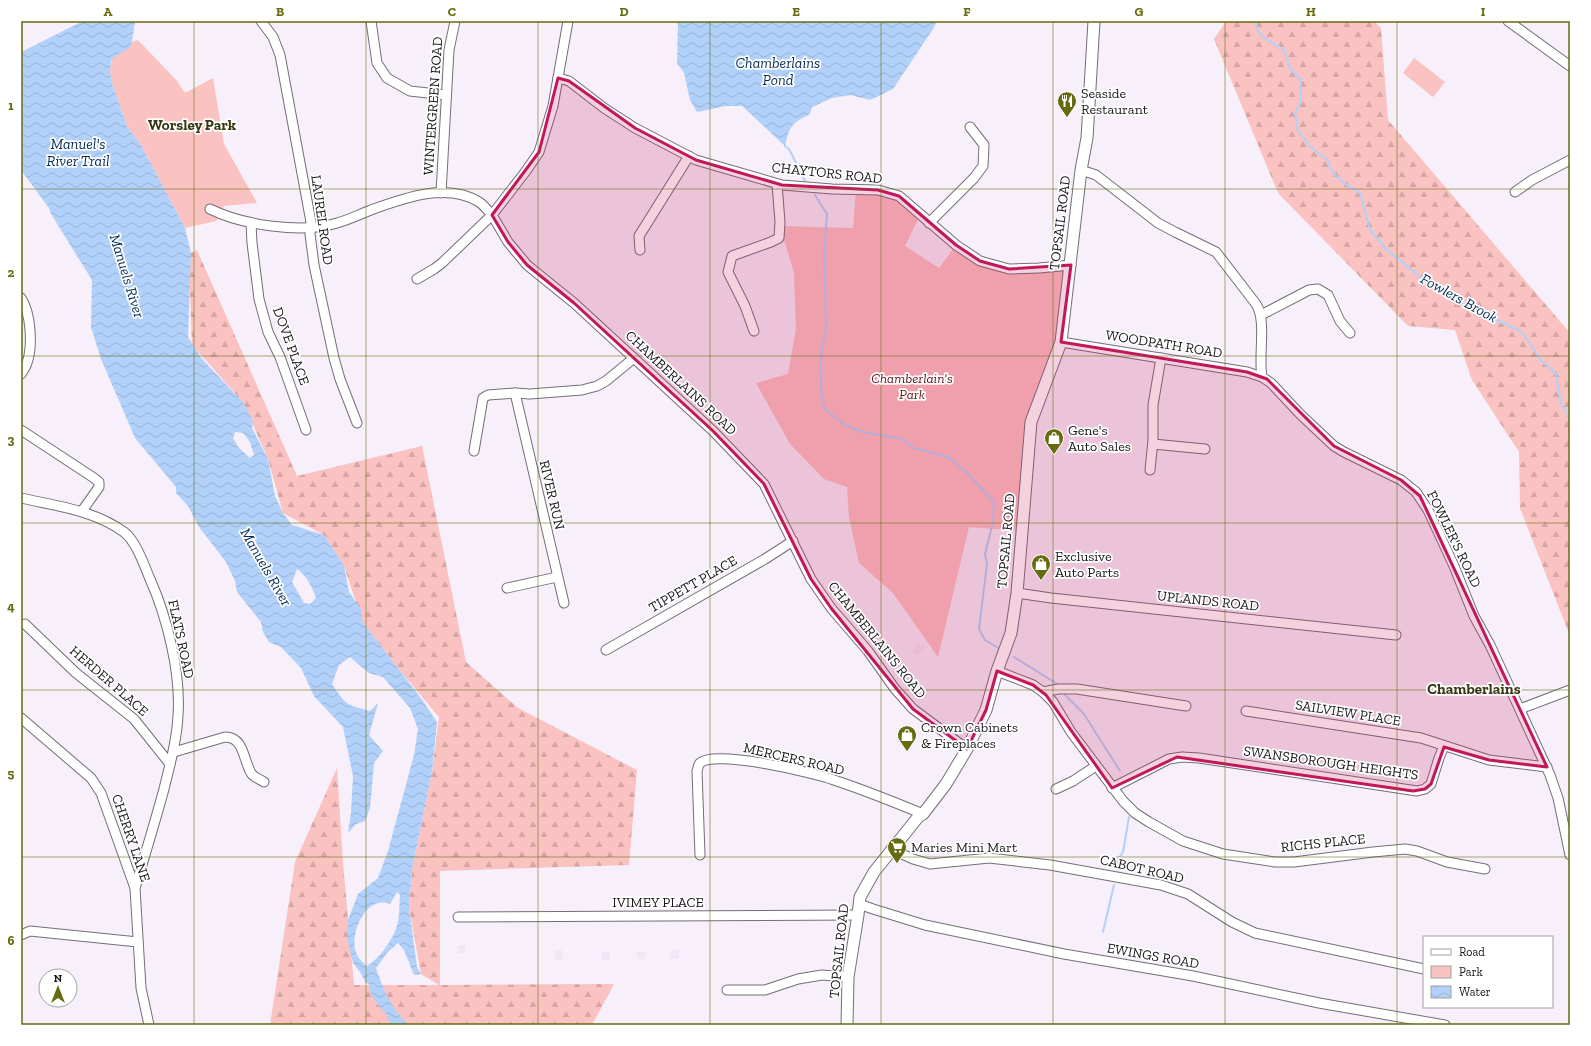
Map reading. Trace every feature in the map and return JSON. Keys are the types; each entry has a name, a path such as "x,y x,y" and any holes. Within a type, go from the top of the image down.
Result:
{"main road":[{"name":"TOPSAIL ROAD","path":"847,1025 848,977 860,897 874,872 891,849 919,816 923,814 946,784 967,749 986,710 997,671 1011,633 1017,593 1031,422 1061,342 1081,170 1087,138 1094,21"}],"street":[{"name":"LAUREL ROAD","path":"261,21 273,37 280,54 311,227 310,234 314,265 340,380 357,423"},
{"path":"371,21 377,63 387,78 410,92 446,95"},
{"name":"WINTERGREEN ROAD","path":"441,193 449,50 455,21"},
{"path":"416,279 442,263 492,215 526,172 539,152 552,112 568,21"},
{"path":"1508,21 1570,66"},
{"name":"CHAYTORS ROAD","path":"558,78 569,81 604,108 635,128 696,160 777,184 832,189 878,190 899,196 956,245 980,261 1009,269 1071,265"},
{"path":"929,223 974,178 983,166 984,145 970,127"},
{"path":"640,250 640,236 689,156"},
{"path":"1515,192 1532,180 1570,160"},
{"path":"1081,170 1096,175 1158,223 1216,252 1256,304 1261,315 1260,366 1262,377"},
{"path":"754,331 745,306 728,272 732,256 779,238 780,222 777,184"},
{"name":"CHAMBERLAINS ROAD","path":"210,209 222,215 251,223 275,226 311,227 337,224 406,198 441,193 457,194 480,202 492,215 508,242 527,265 574,303 634,358 713,431 764,484 811,579 832,608 868,651 895,689 913,709 967,749"},
{"name":"DOVE PLACE","path":"251,223 259,299 268,332 280,357 306,430"},
{"path":"1261,315 1309,290 1318,289 1328,295 1340,320 1350,333"},
{"path":"21,298 29,318 30,349 27,364 21,374"},
{"name":"WOODPATH ROAD","path":"1061,342 1247,372 1262,377"},
{"path":"474,451 483,398 488,395 515,393 530,394 582,390 597,386 606,381 634,358"},
{"path":"1150,470 1153,444 1153,405 1161,358"},
{"name":"FOWLER'S ROAD","path":"1262,377 1271,382 1301,416 1334,446 1401,480 1413,488 1420,496 1444,545 1474,616 1490,645 1547,767 1558,798 1570,855"},
{"name":"RIVER RUN","path":"515,393 564,603"},
{"path":"21,430 99,482 99,487 82,511"},
{"path":"1153,444 1205,449"},
{"name":"FLATS ROAD","path":"21,498 82,511 104,520 125,533 136,548 157,595 175,666 178,686 178,714 174,752 153,830 135,888"},
{"name":"TIPPETT PLACE","path":"606,650 765,559 793,541"},
{"path":"507,588 557,577"},
{"name":"UPLANDS ROAD","path":"1017,593 1051,598 1396,635"},
{"name":"HERDER PLACE","path":"25,624 76,673 134,719 170,764"},
{"name":"RICHS PLACE","path":"997,671 1033,685 1043,692 1056,706 1068,727 1112,788 1129,807 1149,822 1183,841 1223,854 1270,862 1288,863 1384,850 1410,849 1447,862 1485,869"},
{"path":"1043,692 1058,689 1077,689 1186,706"},
{"path":"1520,709 1570,690"},
{"name":"SAILVIEW PLACE","path":"1246,711 1414,737 1432,741 1444,746"},
{"name":"CHERRY LANE","path":"21,718 91,778 101,793 135,888 141,988 149,1025"},
{"path":"174,752 225,737 232,737 238,741 251,774 264,782"},
{"path":"1444,746 1489,760 1547,767"},
{"name":"SWANSBOROUGH HEIGHTS","path":"1112,788 1165,760 1182,757 1199,758 1418,791 1425,789 1430,784 1444,746"},
{"name":"MERCERS ROAD","path":"700,855 697,771 699,764 705,760 735,759 833,780 923,814"},
{"path":"1056,789 1073,782 1096,766"},
{"name":"CABOT ROAD","path":"891,849 913,859 930,864 989,858 1050,865 1161,885 1188,894 1237,925 1262,934 1423,969"},
{"name":"EWINGS ROAD","path":"859,904 925,925 1064,954 1193,976 1319,1003 1445,1025"},
{"name":"IVIMEY PLACE","path":"458,918 858,915"},
{"path":"21,927 30,931 138,942"},
{"path":"21,935 30,931"},
{"path":"727,990 765,990 798,979 822,975 848,977"}],"highlighted area":[{"path":"558,78 569,81 635,128 696,160 782,185 878,190 899,196 956,245 980,261 1009,269 1071,265 1061,342 1247,372 1267,379 1334,446 1401,480 1420,496 1547,767 1489,760 1444,747 1431,784 1425,789 1413,791 1177,757 1112,788 1046,695 1033,685 997,671 986,710 967,749 913,709 831,608 811,579 764,484 713,431 574,303 527,265 508,242 492,215 539,152"}],"shaded area":[{"path":"918,644 924,647 918,655 912,652"},
{"path":"458,945 466,945 465,953 458,953"},
{"path":"562,950 563,960 556,961 554,951"},
{"path":"671,950 679,950 678,959 670,959"},
{"path":"637,951 646,952 644,960 637,958"},
{"path":"602,952 610,952 610,960 602,960"}],"green space":[{"path":"1226,21 1374,21 1381,28 1388,120 1570,333 1570,636 1520,508 1519,452 1472,380 1455,330 1408,326 1278,193 1214,39"},
{"name":"Worsley Park","path":"138,40 177,81 185,93 213,78 224,144 257,203 224,206 216,221 185,228 141,145 127,126 112,83 110,71 112,58 128,48 132,42"},
{"path":"1414,58 1445,82 1433,97 1403,73"},
{"name":"Chamberlain's Park","path":"856,189 899,196 920,215 905,246 939,268 956,245 980,261 1009,269 1071,265 1061,342 1031,422 1022,531 969,527 938,657 893,593 859,563 849,517 847,487 824,479 790,444 756,383 788,374 796,329 794,273 780,226 853,228"},
{"path":"188,243 191,253 197,250 297,476 422,446 466,662 518,708 637,770 629,865 440,871 440,985 614,984 592,1025 270,1025 295,862 337,768 343,863 354,985 439,985 421,974 409,908 412,869 432,772 439,717 401,672 362,621 344,566 324,535 283,513 268,459 243,402 192,345"}],"water":[{"name":"Manuel's River Trail","path":"135,21 132,42 129,48 113,58 111,61 110,71 112,83 127,126 141,145 185,228 191,253 188,337 202,359 243,402 253,421 252,428 268,459 275,496 283,513 292,525 324,535 344,566 349,592 361,609 362,621 423,701 437,722 432,772 412,869 409,908 417,967 421,974 414,975 404,950 398,943 387,953 376,968 393,1006 409,1025 390,1025 387,1016 372,996 369,984 366,983 353,963 348,942 348,920 358,894 378,878 388,851 414,755 418,729 410,708 383,677 369,673 350,657 339,665 332,684 347,703 370,711 378,703 369,735 383,751 374,763 370,808 365,821 356,824 348,833 353,776 343,727 314,696 301,668 281,647 269,642 263,632 261,622 237,592 235,581 226,562 199,527 188,506 176,493 176,487 135,438 101,359 91,327 92,280 51,214 49,208 21,170 21,52 81,22","holes":["235,432 243,433 250,442 254,455 250,458 239,448 233,438","297,569 309,582 316,598 310,604 304,603 292,582","397,892 400,895 399,916 396,929 384,950 367,966 361,961 355,949 354,941 358,924 362,916 374,905 382,903 390,904"]},
{"name":"Chamberlains Pond","path":"675,21 937,21 893,89 870,100 850,95 832,98 812,107 810,114 792,126 785,146 742,106 726,106 697,112 690,100 684,73 677,63 678,24"}],"waterway":[{"name":"Fowlers Brook","path":"1254,21 1260,35 1284,50 1290,69 1301,79 1300,103 1295,113 1298,131 1310,146 1328,161 1336,176 1360,193 1370,230 1387,250 1429,284 1455,300 1522,332 1540,359 1556,374 1561,404 1568,414 1570,427"},
{"path":"785,146 789,149 806,183"},
{"path":"815,195 827,214 824,254 826,328 820,361 821,390 825,409 843,424 863,432 902,439 914,448 948,457 966,472 994,502 993,522 985,554 987,564 979,629 985,640 1000,649"},
{"path":"1014,657 1059,685"},
{"path":"1065,695 1084,714 1120,771"},
{"path":"1118,870 1118,859 1123,852 1129,817"},
{"path":"1103,932 1114,885"}],"place":[{"name":"Seaside Restaurant","path":"1067,118"},
{"name":"Gene's Auto Sales","path":"1054,455"},
{"name":"Exclusive Auto Parts","path":"1041,581"},
{"name":"Crown Cabinets & Fireplaces","path":"907,752"},
{"name":"Maries Mini Mart","path":"897,864"}],"district":[{"name":"Worsley Park","path":"192,125"},
{"name":"Chamberlains","path":"1474,689"}],"water label":[{"name":"Manuels River","path":"127,276"},
{"name":"Manuels River","path":"266,567"}]}
